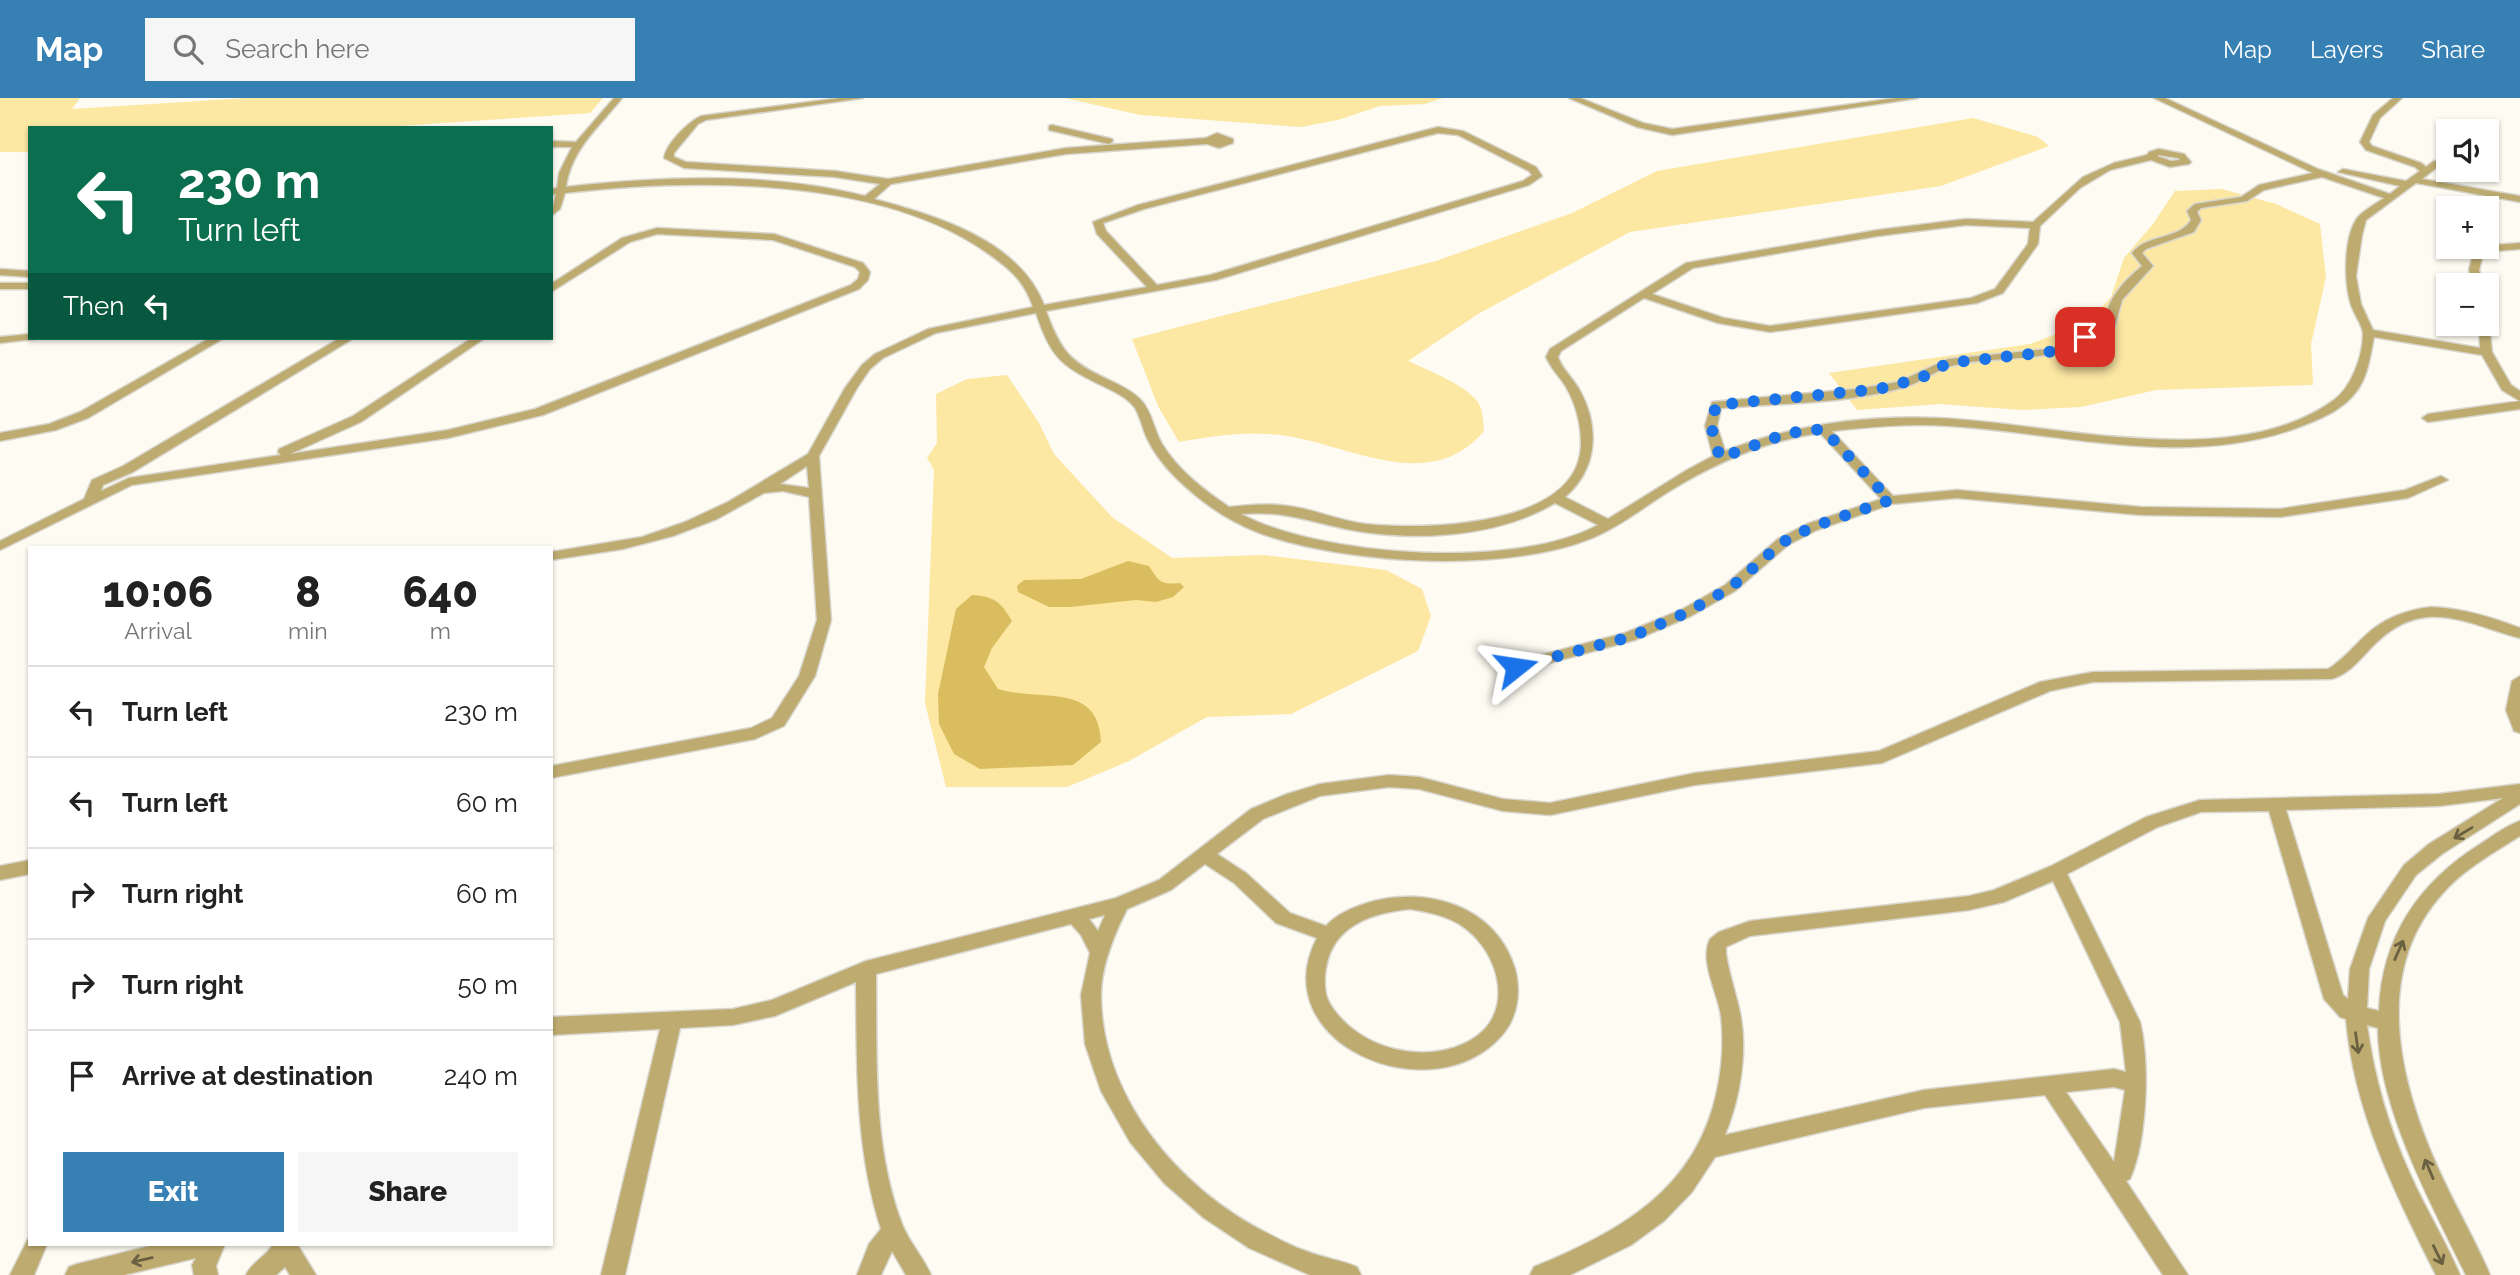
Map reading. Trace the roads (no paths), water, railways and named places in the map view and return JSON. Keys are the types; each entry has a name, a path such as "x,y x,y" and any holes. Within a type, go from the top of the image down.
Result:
{"street":[{"path":"553,211 558,207 555,194 577,145 618,98"},
{"path":"859,98 704,118 695,122 668,153 669,158 684,165 835,174 888,182 1066,151 1208,141"},
{"path":"1573,98 1640,125 1672,132 1914,98"},
{"path":"2158,98 2322,174 2392,198"},
{"path":"2398,98 2375,117 2364,142 2369,148 2418,165 2425,171"},
{"path":"1052,128 1073,135 1129,145"},
{"path":"553,556 643,541 670,533 763,490 813,456 851,388 866,368 888,351 932,331 1155,289 1270,263 1526,183 1536,176 1533,169 1460,133 1438,130 1141,207 1098,222 1101,232 1155,289"},
{"path":"1066,151 1073,143 1073,135"},
{"path":"553,145 577,145"},
{"path":"1226,511 1281,509 1346,526 1396,531 1448,529 1499,521 1558,499 1582,468 1587,450 1585,425 1573,389 1552,357 1556,349 1690,265 1731,256 1966,222 2035,225 2048,218 2077,185 2100,169 2152,157"},
{"path":"2287,158 2408,182 2520,199"},
{"path":"555,194 640,189 781,188 867,200 941,221 975,238 1023,274 1063,358 1118,388 1140,405 1159,450 1203,493 1250,525 1304,540 1362,549 1460,555 1525,554 1558,547 1607,524 1678,479 1720,458 1788,433 1874,423 1945,422 2172,443 2228,439 2280,430 2327,410 2353,390 2369,332 2357,311 2348,268 2362,219 2436,164"},
{"path":"1720,458 1711,426 1713,411 1722,403 1879,389 1921,378 1948,363 2049,352 2076,344 2109,326 2110,308 2126,286 2148,267 2137,253 2142,247 2190,230 2196,220 2192,211 2198,206 2244,199 2262,187 2322,174"},
{"path":"867,200 888,182"},
{"path":"1645,295 1722,321 1770,329 1973,301 1999,290 2033,244 2035,225"},
{"path":"129,475 263,461 500,423 539,412 855,287 863,280 865,272 859,265 774,237 657,231 626,240 553,288"},
{"path":"2475,273 2477,256 2494,248 2520,246"},
{"path":"0,272 28,274"},
{"path":"0,286 28,286"},
{"path":"2369,332 2486,352"},
{"path":"2485,336 2486,352 2506,387 2520,397"},
{"path":"0,340 28,337"},
{"path":"0,436 52,427 84,415 215,340"},
{"path":"0,546 57,520 345,340"},
{"path":"263,461 357,419 476,340"},
{"path":"2428,418 2520,405"},
{"path":"357,419 358,434 382,444"},
{"path":"1823,429 1890,500"},
{"path":"553,772 755,733 778,722 807,676 824,620 813,456"},
{"path":"1516,667 1630,637 1686,613 1730,588 1783,542 1812,527 1890,500 1957,494 2141,511 2280,513 2408,494 2441,480"},
{"path":"763,490 783,488 816,495"},
{"path":"1558,499 1607,524"},
{"path":"553,1026 733,1017 775,1008 866,969 1120,904 1165,885 1257,814 1293,798 1360,783 1419,783 1503,805 1550,809 1695,779 1882,757 2046,686 2093,677 2331,674 2340,670 2380,631 2402,617 2421,611 2466,614 2520,632"},
{"path":"2520,681 2514,710 2520,727"},
{"path":"1542,1275 1577,1263 1621,1239 1676,1197 1712,1148 1728,1100 1732,1060 1732,1024 1716,957 1717,944 1726,937 1750,929 1969,903 1997,897 2057,871 2152,822 2200,806 2439,800 2520,793"},
{"path":"2448,1275 2407,1193 2373,1106 2357,1049 2354,1013 2357,977 2364,949 2388,898 2412,868 2520,793"},
{"path":"2276,804 2334,999 2339,1006 2354,1013 2386,1022"},
{"path":"2478,1275 2403,1107 2390,1060 2386,1022 2393,964 2416,913 2436,888 2477,854 2520,828"},
{"path":"1204,855 1240,878 1283,918 1329,935"},
{"path":"0,873 28,867"},
{"path":"2057,871 2130,1022 2137,1043 2135,1083 2124,1165 2122,1172 2113,1176"},
{"path":"1410,902 1442,907 1471,922 1493,943 1507,969 1509,997 1499,1024 1481,1044 1455,1057 1424,1063 1392,1059 1362,1048 1338,1030 1321,1007 1314,981 1317,957 1329,935 1350,916 1389,903 1410,902"},
{"path":"1120,904 1099,953 1091,996 1096,1042 1105,1076 1133,1129 1158,1163 1236,1227 1287,1254 1349,1275"},
{"path":"1074,915 1088,930 1099,953"},
{"path":"866,969 869,1093 877,1178 881,1201 893,1231 919,1275"},
{"path":"613,1275 673,1020"},
{"path":"1712,1148 1924,1099 2114,1078 2135,1083"},
{"path":"2049,1084 2113,1176 2176,1275"},
{"path":"869,1275 877,1252 893,1231"},
{"path":"22,1275 35,1246"},
{"path":"77,1275 198,1246"},
{"path":"205,1275 204,1265 213,1246"},
{"path":"258,1275 277,1259 285,1246 304,1275"}]}
